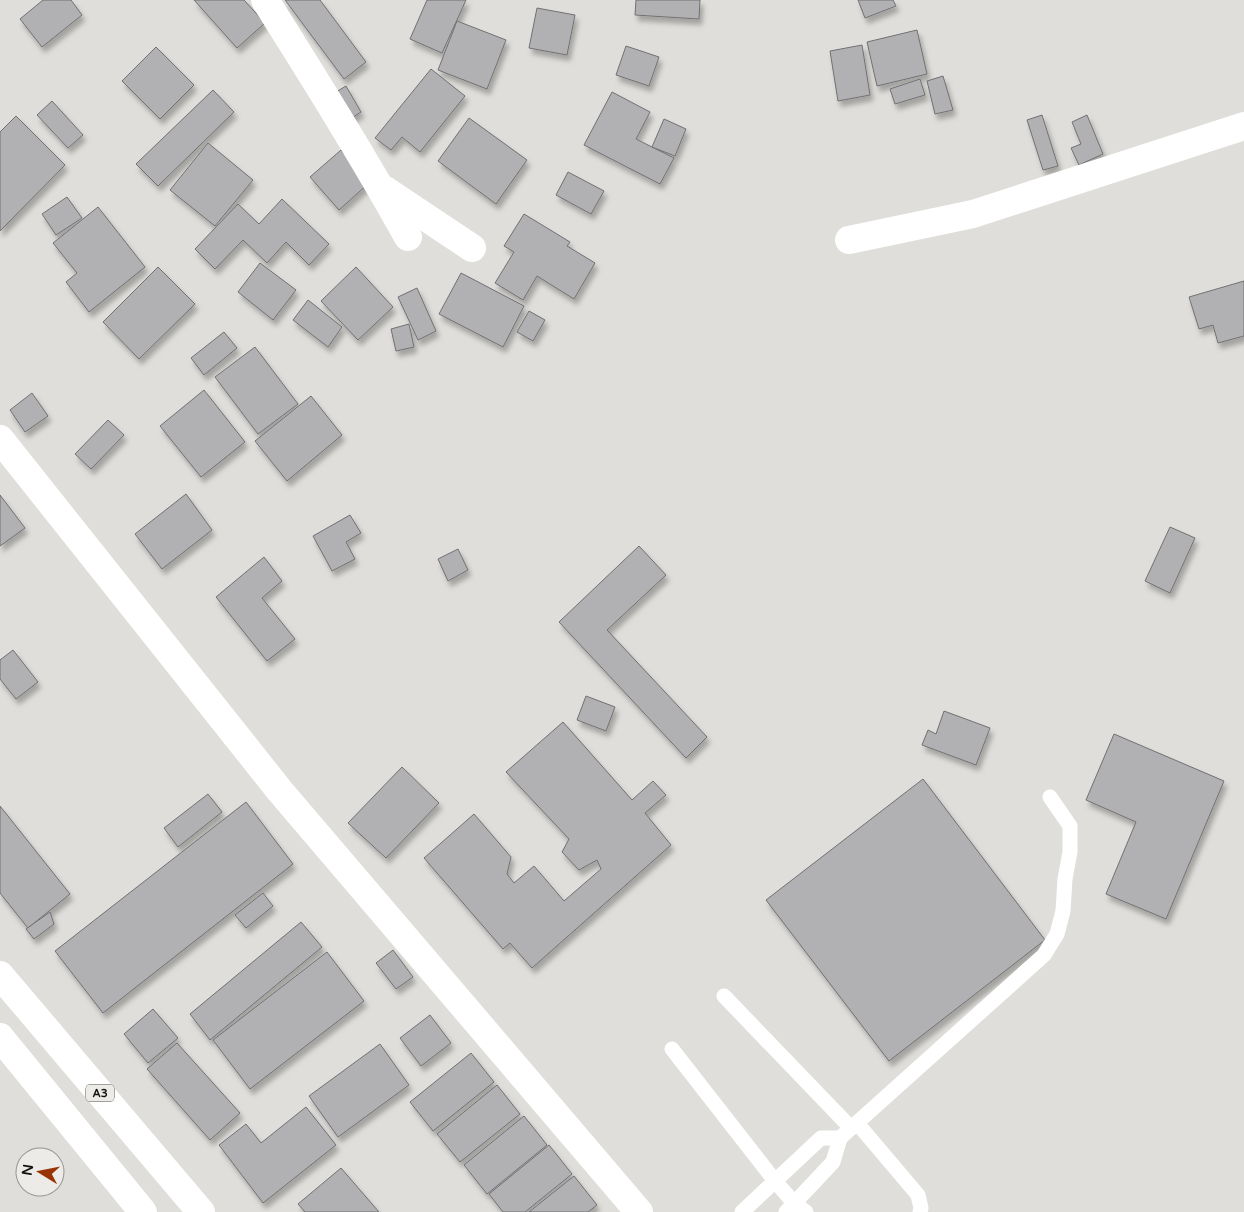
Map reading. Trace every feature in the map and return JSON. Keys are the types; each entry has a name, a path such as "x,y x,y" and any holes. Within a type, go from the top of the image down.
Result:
{"main road":[{"path":"265,0 380,187 408,237"},
{"path":"849,240 973,214 1244,126"},
{"path":"380,187 472,248"},
{"path":"0,439 280,791 638,1212"},
{"name":"A3","path":"0,975 201,1212"},
{"path":"0,1037 13,1062 143,1212"}],"lane":[{"path":"672,1049 795,1209 834,1162 849,1130 1044,956 1057,934 1063,911 1065,879 1070,852 1070,826 1050,798"},
{"path":"724,996 849,1130 918,1195 920,1212"},
{"path":"742,1212 821,1138 849,1130"}],"building":[{"path":"43,0 71,0 82,15 42,47 20,19"},
{"path":"194,0 244,0 265,23 237,48"},
{"path":"285,0 320,0 366,62 344,79"},
{"path":"427,0 466,0 442,53 410,39"},
{"path":"636,0 700,0 699,19 635,15"},
{"path":"858,0 893,0 896,6 865,18"},
{"path":"537,8 575,15 567,55 529,48"},
{"path":"457,21 506,40 487,89 438,70"},
{"path":"917,30 927,74 877,86 867,42"},
{"path":"862,45 870,95 838,101 830,51"},
{"path":"626,46 659,57 649,86 616,75"},
{"path":"156,47 194,85 160,119 122,81"},
{"path":"431,69 465,96 420,152 402,137 391,150 375,138"},
{"path":"943,76 953,110 935,114 927,81"},
{"path":"920,79 925,95 895,104 890,89"},
{"path":"346,86 361,112 347,121 331,95"},
{"path":"213,90 234,112 158,186 136,164"},
{"path":"612,92 650,112 636,139 674,158 660,184 584,145"},
{"path":"52,101 83,135 68,148 37,115"},
{"path":"1042,115 1058,166 1043,170 1027,120"},
{"path":"1087,115 1103,154 1079,165 1071,148 1081,144 1072,122"},
{"path":"16,116 65,165 0,231 0,132"},
{"path":"469,118 527,160 496,204 438,161"},
{"path":"664,119 686,129 675,156 652,147"},
{"path":"208,143 253,180 215,226 170,190"},
{"path":"341,150 369,183 339,210 310,177"},
{"path":"568,172 604,191 591,214 556,195"},
{"path":"67,197 82,218 56,235 42,214"},
{"path":"282,199 329,244 309,265 286,242 267,263 243,240 215,269 195,249 238,204 259,224"},
{"path":"98,207 145,267 89,312 66,282 77,273 53,243"},
{"path":"524,214 570,242 567,246 595,263 574,299 537,276 523,300 495,283 514,252 504,246"},
{"path":"260,263 296,290 273,320 238,292"},
{"path":"158,267 195,304 139,359 103,322"},
{"path":"356,267 393,307 358,340 321,301"},
{"path":"461,273 524,306 503,347 439,314"},
{"path":"1244,281 1244,336 1218,343 1213,325 1199,329 1189,297"},
{"path":"417,288 436,331 418,340 398,297"},
{"path":"308,300 342,327 328,347 293,320"},
{"path":"529,311 545,320 533,341 517,332"},
{"path":"409,324 414,347 396,351 391,329"},
{"path":"224,332 237,348 204,375 191,358"},
{"path":"255,347 298,404 258,434 215,377"},
{"path":"204,390 245,442 201,477 160,426"},
{"path":"32,393 48,416 25,432 10,410"},
{"path":"311,396 342,435 287,481 255,441"},
{"path":"108,420 124,435 91,469 75,454"},
{"path":"186,494 212,530 162,569 135,534"},
{"path":"0,495 25,528 0,546"},
{"path":"350,515 361,533 346,542 355,559 332,571 313,536"},
{"path":"1170,527 1195,538 1170,593 1145,581"},
{"path":"639,546 666,575 607,630 707,737 686,758 559,622"},
{"path":"458,549 468,570 448,581 438,559"},
{"path":"264,557 282,581 262,598 295,639 267,661 216,597"},
{"path":"13,650 38,682 16,699 0,679 0,660"},
{"path":"586,696 615,707 606,731 577,720"},
{"path":"944,711 990,728 976,765 922,745 928,730 936,734"},
{"path":"563,722 632,800 653,781 666,795 645,813 671,845 532,968 510,943 503,949 424,858 474,814 511,857 507,874 514,883 534,866 564,901 601,869 597,860 579,870 562,852 569,839 506,772"},
{"path":"1114,734 1224,781 1166,919 1106,894 1136,822 1086,800"},
{"path":"402,767 439,803 386,858 348,823"},
{"path":"923,779 1045,940 889,1061 766,900"},
{"path":"208,794 222,812 178,847 164,828"},
{"path":"246,802 293,864 103,1013 55,951"},
{"path":"0,806 70,894 28,928 0,893"},
{"path":"263,893 273,906 246,928 235,915"},
{"path":"50,912 54,924 34,939 26,929"},
{"path":"301,922 322,947 210,1040 190,1014"},
{"path":"393,950 413,977 396,989 376,963"},
{"path":"327,952 364,1001 250,1089 213,1040"},
{"path":"153,1009 178,1038 148,1063 124,1034"},
{"path":"430,1015 451,1043 421,1066 400,1038"},
{"path":"177,1043 240,1113 210,1140 147,1069"},
{"path":"380,1044 409,1085 338,1137 309,1096"},
{"path":"471,1053 494,1082 433,1131 410,1102"},
{"path":"497,1085 520,1114 460,1162 437,1134"},
{"path":"306,1107 336,1145 263,1203 219,1145 246,1124 261,1143"},
{"path":"524,1116 547,1145 487,1194 464,1165"},
{"path":"549,1145 572,1174 525,1212 503,1212 489,1194"},
{"path":"341,1168 379,1212 305,1212 298,1204"},
{"path":"574,1176 597,1205 588,1212 529,1212"}]}
